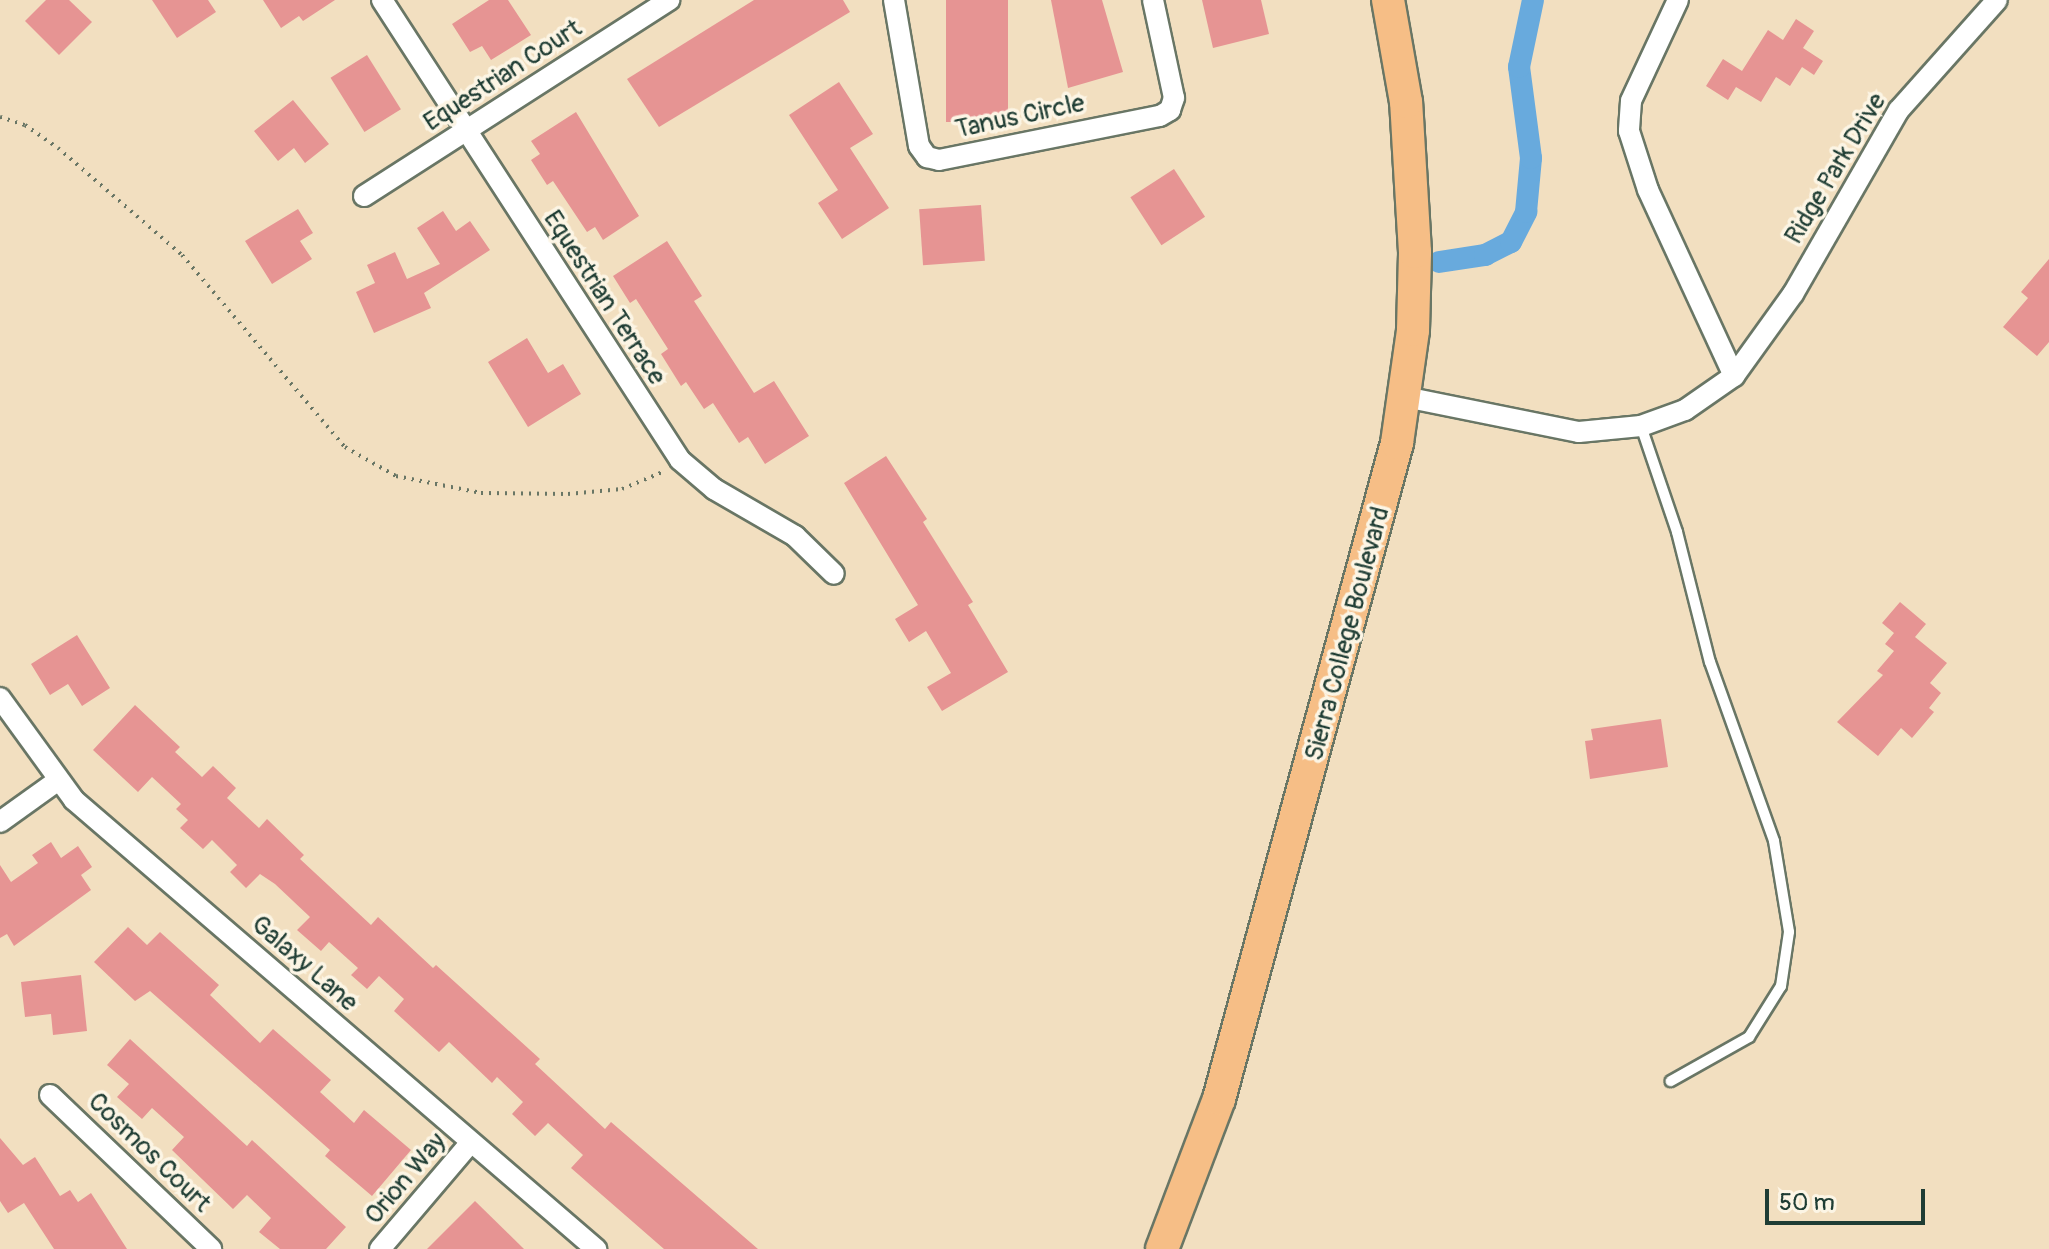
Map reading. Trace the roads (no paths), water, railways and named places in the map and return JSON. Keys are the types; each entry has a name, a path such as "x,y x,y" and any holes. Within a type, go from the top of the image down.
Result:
{"main road":[{"name":"Sierra College Boulevard","path":"1162,1249 1200,1156 1236,1037 1384,502 1405,397 1413,330 1414,202 1406,102 1388,0"}],"street":[{"name":"Equestrian Terrace","path":"382,0 680,460 714,489 795,536 834,574"},
{"name":"Equestrian Court","path":"364,196 669,0"},
{"name":"Tanus Circle","path":"894,0 919,146 927,157 939,160 1160,116 1170,110 1174,98 1153,0"},
{"path":"1678,0 1631,101 1629,131 1648,190 1734,376"},
{"name":"Ridge Park Drive","path":"1405,397 1579,432 1641,426 1685,410 1734,376 1793,294 1899,110 1997,0"},
{"name":"Galaxy Lane","path":"0,698 57,781 596,1249"},
{"path":"0,822 57,781"},
{"name":"Cosmos Court","path":"50,1095 211,1249"},
{"name":"Orion Way","path":"380,1249 471,1142"}],"lane":[{"path":"1641,426 1677,532 1710,662 1774,841 1789,932 1781,986 1749,1037 1671,1081"}],"waterway":[{"path":"1439,262 1485,255 1511,242 1526,212 1531,158 1519,67 1533,0"}]}
